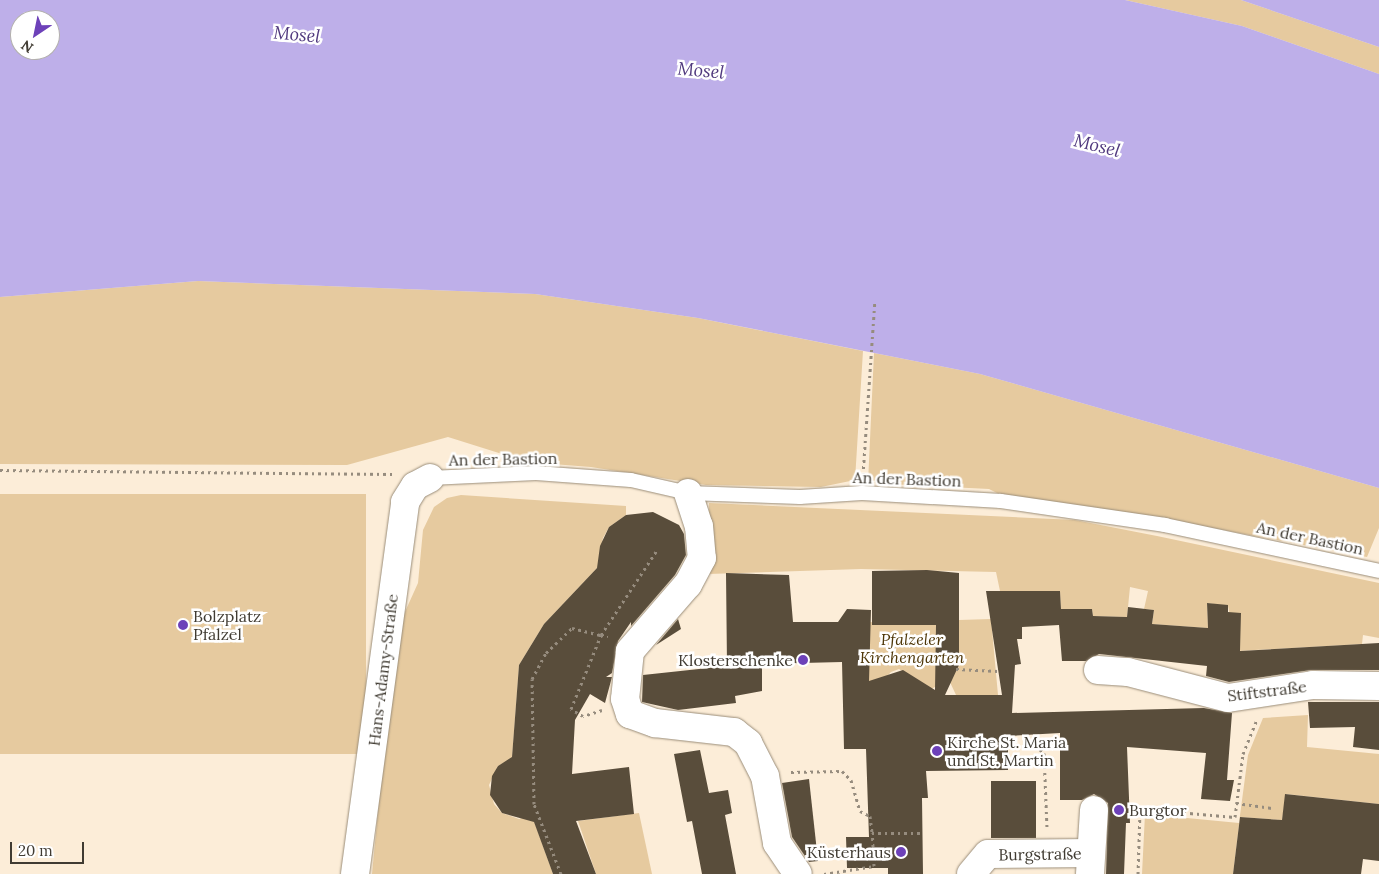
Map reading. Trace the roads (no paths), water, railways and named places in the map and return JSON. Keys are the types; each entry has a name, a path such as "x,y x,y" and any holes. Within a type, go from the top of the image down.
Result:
{"street":[{"name":"Hans-Adamy-Straße","path":"355,874 404,502 415,486 430,478"},
{"path":"688,493 699,526 702,558 688,584 630,651 625,698 630,714 655,723 734,732 742,736 765,776 777,843 798,874"},
{"name":"Stiftstraße","path":"1098,670 1128,672 1228,698 1313,685 1379,686"},
{"name":"Burgstraße","path":"980,864 1048,854 1091,864 1094,810"}],"lane":[{"name":"An der Bastion","path":"430,478 536,473 631,480 688,493 800,497 862,493 1002,501 1165,525 1379,571"}],"water":[{"name":"Mosel","path":"0,0 1125,0 1242,26 1379,74 1379,488 980,374 698,318 535,294 198,281 0,297"},
{"path":"1241,0 1379,0 1379,47"}],"place":[{"name":"Bolzplatz Pfalzel","path":"183,625"},
{"name":"Klosterschenke","path":"803,660"},
{"name":"Kirche St. Maria und St. Martin","path":"937,751"},
{"name":"Burgtor","path":"1119,810"},
{"name":"Küsterhaus","path":"901,852"}],"park label":[{"name":"Pfalzeler Kirchengarten","path":"912,648"}]}
